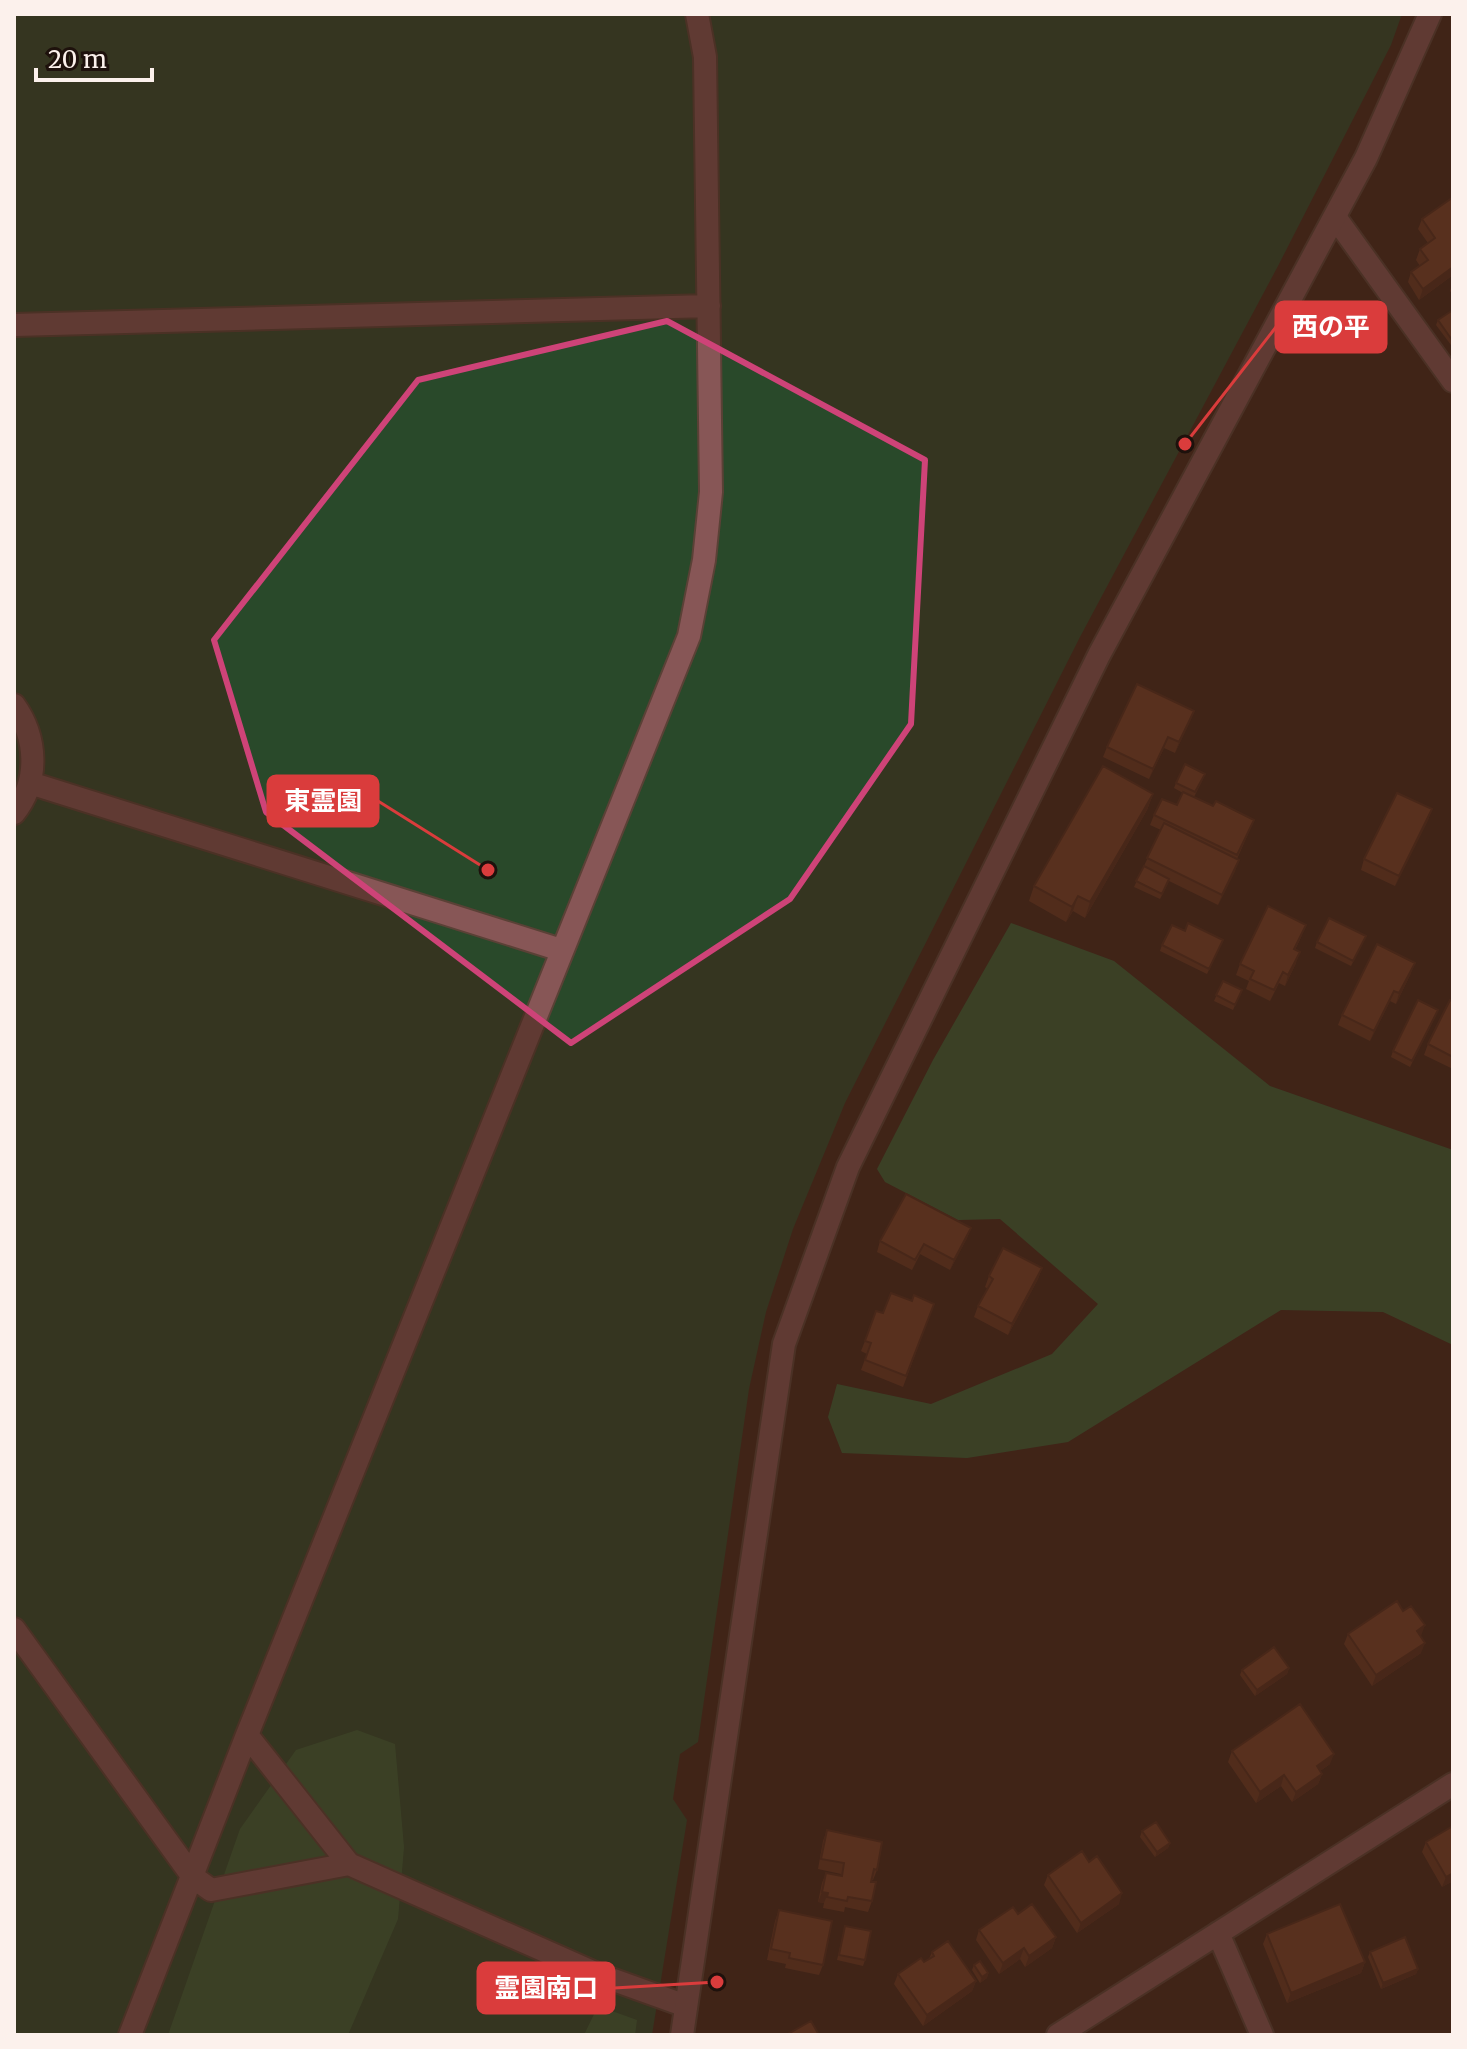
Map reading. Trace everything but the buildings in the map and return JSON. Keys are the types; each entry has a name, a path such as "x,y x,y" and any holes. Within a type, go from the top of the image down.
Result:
{"street":[{"path":"130,2035 247,1735 689,636 704,560 711,492 705,57 697,14"},
{"path":"682,2035 784,1344 843,1182 1099,655 1366,158 1430,14"},
{"path":"1335,217 1453,381"},
{"path":"14,325 709,306"},
{"path":"14,705 31,738 33,761 30,783 14,813"},
{"path":"30,783 561,950"},
{"path":"14,1629 193,1877 211,1890 349,1864"},
{"path":"247,1735 349,1864 597,1974 686,2006"},
{"path":"1058,2035 1453,1784"},
{"path":"1218,1933 1262,2035"}],"highlighted area":[{"path":"667,321 925,460 911,724 790,899 571,1043 266,812 214,640 418,380"}],"green space":[{"path":"14,14 1402,14 1391,45 1278,266 1080,637 845,1103 793,1229 766,1312 749,1389 698,1742 680,1754 673,1799 687,1820 652,2035 14,2035"},
{"path":"1011,923 1114,961 1270,1086 1453,1150 1453,1345 1383,1312 1281,1310 1068,1442 967,1458 842,1453 828,1417 837,1384 931,1404 1052,1354 1098,1304 1000,1219 958,1220 885,1182 877,1169 933,1060"},
{"path":"357,1730 395,1744 404,1847 398,1919 348,2035 168,2035 240,1829 296,1750"},
{"path":"598,2006 637,2020 635,2035 584,2035"}],"place":[{"name":"西の平","path":"1185,444"},
{"name":"東霊園","path":"488,870"},
{"name":"霊園南口","path":"717,1982"}]}
